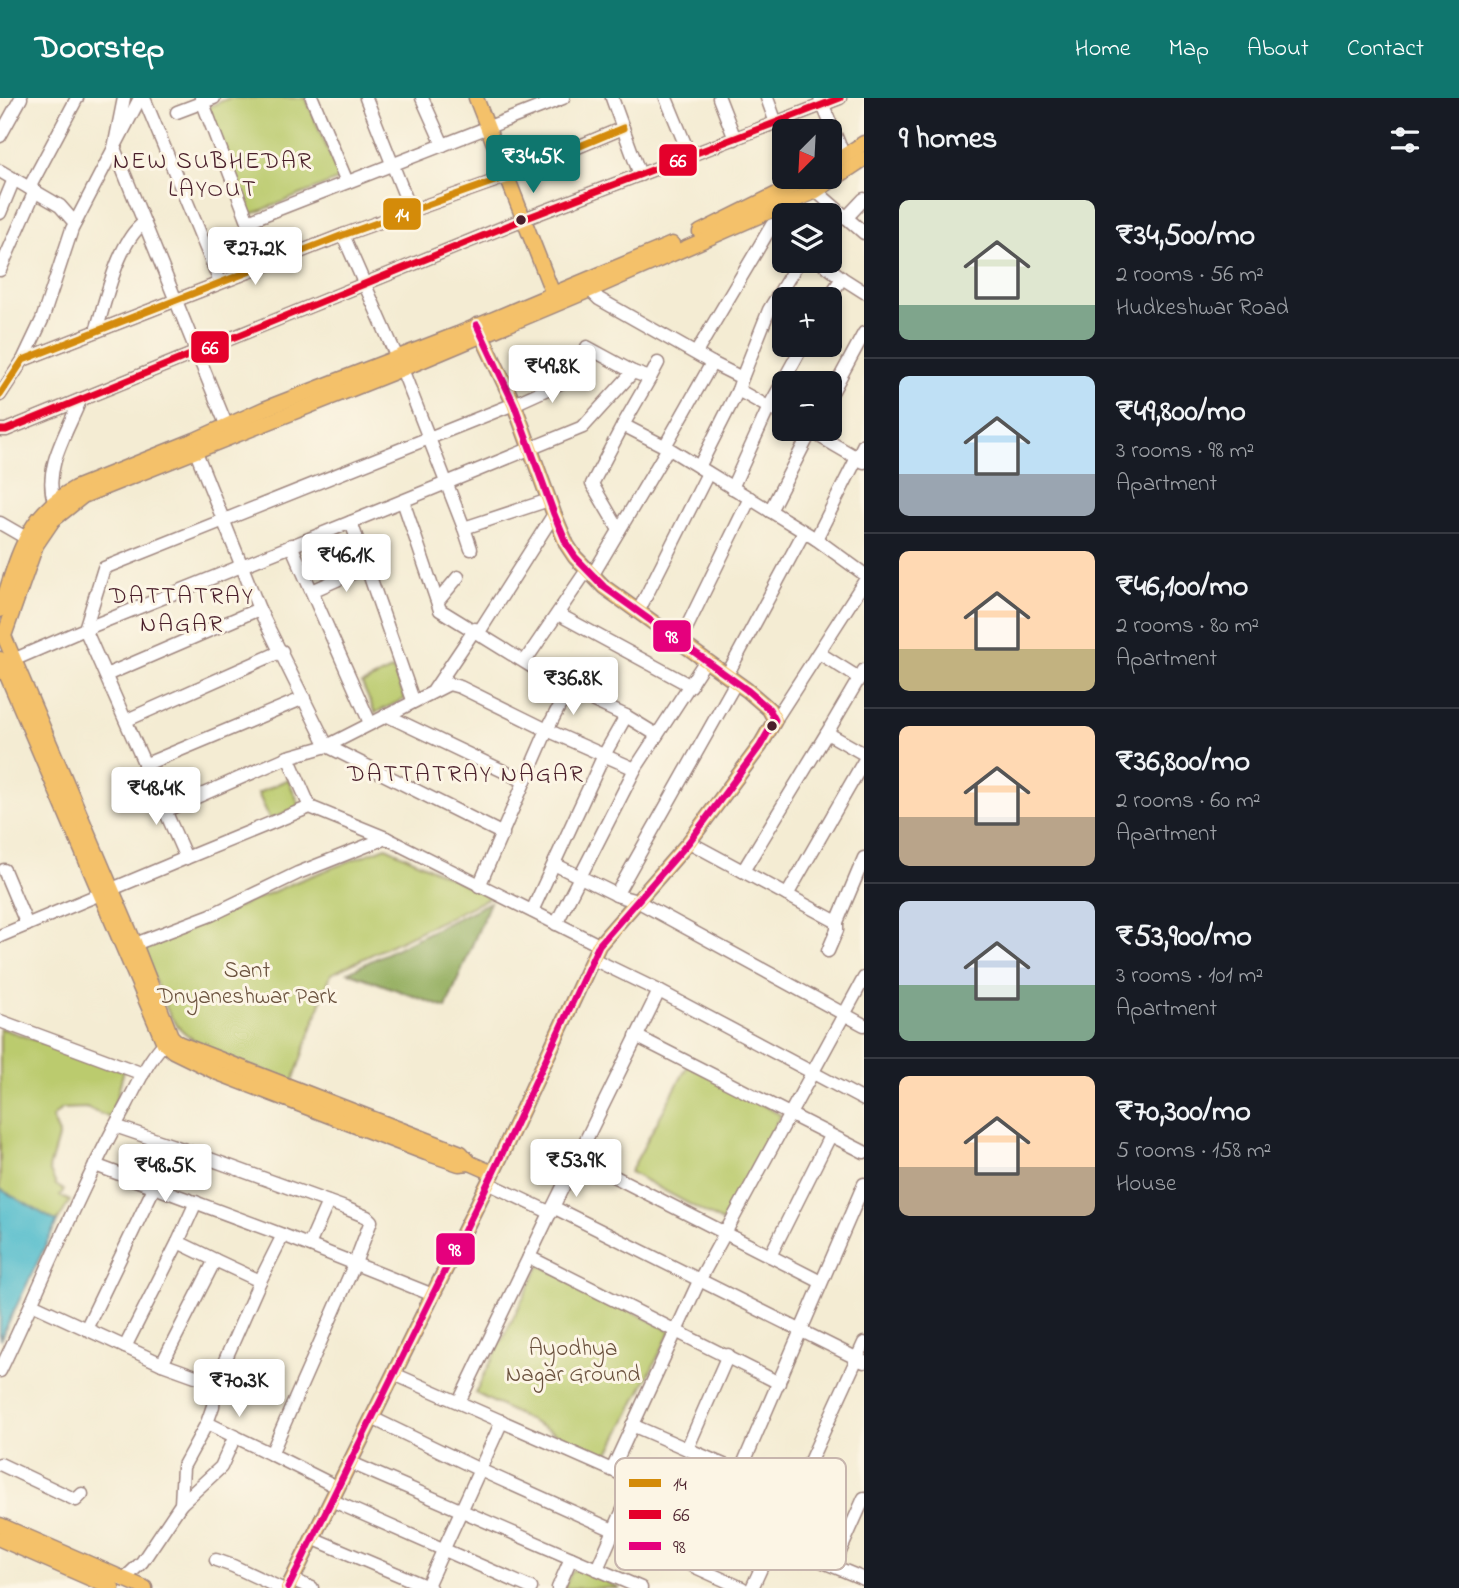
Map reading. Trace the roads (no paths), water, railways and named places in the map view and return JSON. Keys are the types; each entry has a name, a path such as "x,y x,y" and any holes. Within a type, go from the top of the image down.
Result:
{"main road":[{"path":"476,98 555,298"},
{"path":"844,156 864,143"},
{"path":"842,169 864,159"},
{"path":"491,1178 461,1153 306,1100 167,1040 145,986 120,936 105,892 6,661 2,636 30,541 39,516 54,501 75,488 195,440 229,431 480,331 796,189"},
{"path":"555,298 590,290 769,219 804,189"},
{"path":"287,1585 491,1178 596,952 689,842 760,747 775,720 769,709 732,678 638,612 590,573 567,545 513,404 480,331"},
{"path":"0,610 30,541 83,496 196,452 229,431"},
{"path":"105,892 135,944 145,986"},
{"path":"0,1525 117,1585"},
{"path":"0,1539 117,1585 145,1588"}],"street":[{"path":"0,136 21,98"},
{"path":"0,270 32,190 77,98"},
{"path":"124,98 114,148 229,431"},
{"path":"2,388 23,360 42,320 75,223 142,98"},
{"path":"142,98 162,138 220,282"},
{"path":"312,98 347,182"},
{"path":"366,98 411,211"},
{"path":"422,98 443,145"},
{"path":"248,221 563,98"},
{"path":"611,98 640,175"},
{"path":"666,98 690,156"},
{"path":"719,98 735,139"},
{"path":"767,98 775,119"},
{"path":"785,119 821,102 840,98"},
{"path":"177,112 206,100 265,265"},
{"path":"821,102 844,156"},
{"path":"0,429 6,430 524,219 772,125"},
{"path":"23,360 343,235 506,177 623,128"},
{"path":"0,171 60,206 75,223"},
{"path":"0,213 14,179"},
{"path":"819,189 864,233"},
{"path":"846,218 864,199"},
{"path":"696,353 769,219 772,222"},
{"path":"96,331 117,267 134,230 144,223"},
{"path":"343,235 400,363 471,549"},
{"path":"638,612 703,470 769,310 792,273"},
{"path":"836,273 864,292"},
{"path":"836,287 842,278"},
{"path":"590,290 599,299 712,363 772,409"},
{"path":"842,374 864,333"},
{"path":"587,347 633,372 650,378"},
{"path":"732,488 769,407 796,357"},
{"path":"620,530 592,484 658,362"},
{"path":"525,661 620,530 712,363"},
{"path":"6,661 583,428 633,372"},
{"path":"186,858 85,629 104,568 513,404 576,376"},
{"path":"54,501 50,488 54,465 80,400"},
{"path":"624,425 666,447 816,539 864,575"},
{"path":"770,511 805,441"},
{"path":"828,441 860,460"},
{"path":"816,539 860,460 864,444"},
{"path":"196,452 259,609 327,746 503,834"},
{"path":"680,641 750,498"},
{"path":"464,528 550,500"},
{"path":"403,501 440,610 568,689 626,716 657,735"},
{"path":"433,691 477,631 554,514"},
{"path":"351,522 413,700"},
{"path":"0,523 30,541"},
{"path":"617,895 732,678 804,532"},
{"path":"291,545 370,723"},
{"path":"312,591 366,567"},
{"path":"438,601 458,577"},
{"path":"775,720 864,582"},
{"path":"106,675 259,609"},
{"path":"558,614 691,686"},
{"path":"127,720 282,651"},
{"path":"743,872 862,674 819,653"},
{"path":"556,924 635,769 706,660"},
{"path":"167,810 288,757 327,746 449,684 635,769"},
{"path":"479,886 547,730 568,689"},
{"path":"144,765 304,698"},
{"path":"386,715 524,781"},
{"path":"532,911 604,755 626,716"},
{"path":"827,733 864,754"},
{"path":"288,757 310,807 386,838 532,911 659,991 864,1100"},
{"path":"787,895 864,761"},
{"path":"0,936 310,807"},
{"path":"135,944 211,915 298,873 386,838"},
{"path":"689,842 836,922"},
{"path":"828,951 837,930 836,922 864,858"},
{"path":"554,864 617,895 637,901 864,1026"},
{"path":"1,868 27,925"},
{"path":"617,1458 700,1279 864,978"},
{"path":"459,1402 659,991"},
{"path":"0,1021 144,1074"},
{"path":"636,1036 864,1152"},
{"path":"0,1371 95,1165 144,1074 167,1040"},
{"path":"115,1126 328,1202 371,1221 271,1454"},
{"path":"770,1256 830,1136"},
{"path":"86,1329 174,1146"},
{"path":"578,1158 821,1282"},
{"path":"95,1165 283,1235 433,1295"},
{"path":"491,1178 552,1210 700,1279 860,1361"},
{"path":"746,1458 864,1184"},
{"path":"125,1347 196,1202"},
{"path":"309,1245 328,1202"},
{"path":"181,1504 183,1467 207,1423 213,1406 215,1382 283,1235"},
{"path":"178,1242 260,1281"},
{"path":"529,1257 779,1382"},
{"path":"162,1364 215,1260"},
{"path":"32,1304 162,1364 215,1382"},
{"path":"813,1458 860,1361 864,1343"},
{"path":"687,1449 728,1355"},
{"path":"394,1374 615,1471"},
{"path":"372,1418 614,1530 597,1569"},
{"path":"312,1538 428,1587 502,1421"},
{"path":"207,1423 271,1454 334,1493 444,1549 531,1588"},
{"path":"632,1425 708,1458"},
{"path":"117,1585 142,1562 181,1504 221,1467 235,1436"},
{"path":"349,1462 641,1588"},
{"path":"612,1470 615,1463"},
{"path":"0,1464 76,1500 82,1493"},
{"path":"846,1538 864,1498"},
{"path":"558,1588 571,1558"},
{"path":"216,1560 287,1585 312,1588"},
{"path":"702,1570 742,1588"},
{"path":"752,1588 760,1570"},
{"path":"845,1570 864,1579"}],"water":[{"path":"0,1189 57,1222 0,1340"}],"district":[{"name":"NEW SUBHEDAR LAYOUT","path":"213,176"},
{"name":"DATTATRAY NAGAR","path":"182,611"},
{"name":"DATTATRAY NAGAR","path":"466,775"}],"park label":[{"name":"Sant Dnyaneshwar Park","path":"247,984"},
{"name":"Ayodhya Nagar Ground","path":"573,1362"}]}
